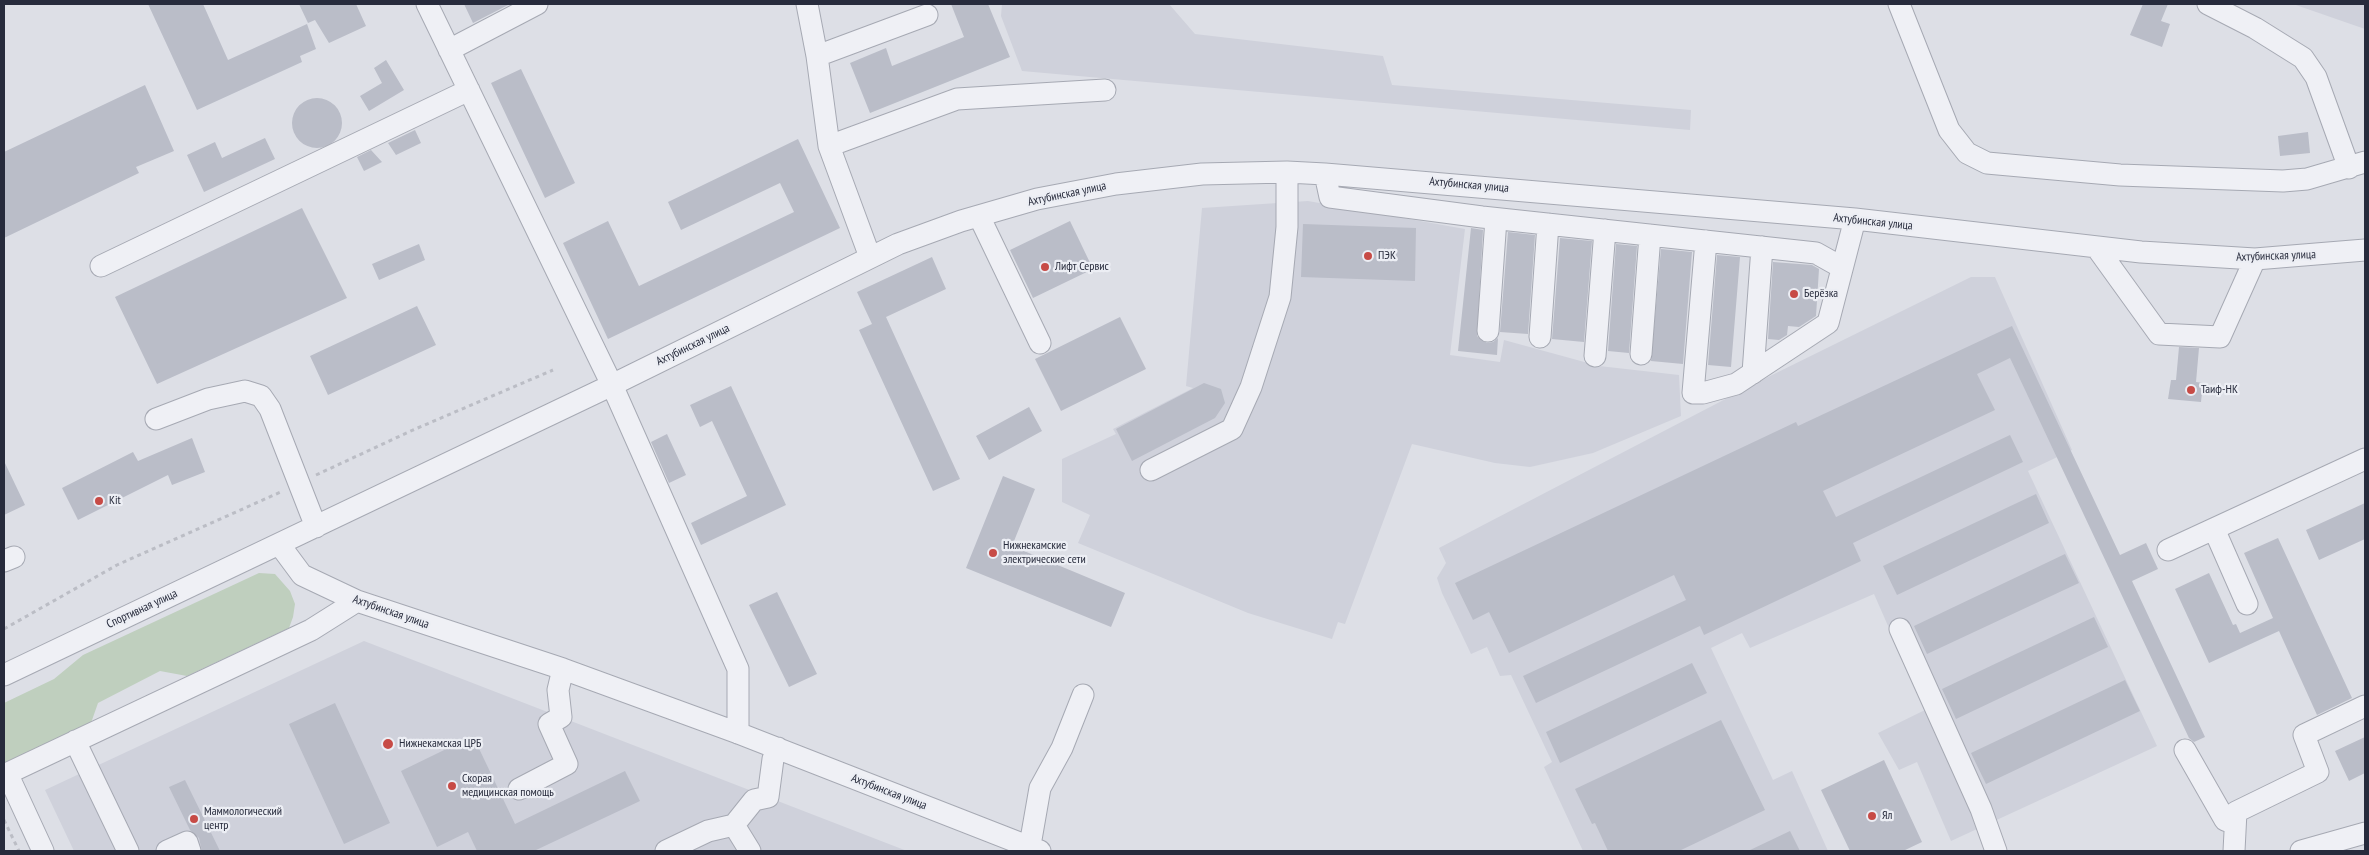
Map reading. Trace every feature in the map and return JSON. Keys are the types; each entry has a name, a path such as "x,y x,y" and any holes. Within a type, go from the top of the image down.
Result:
{"street":[{"path":"426,4 612,385 738,669 738,733"},
{"path":"449,50 537,4"},
{"path":"807,4 818,56 829,146 870,257"},
{"path":"1899,4 1949,130 1967,153 1987,163 2120,175 2250,180 2307,179 2357,165 2316,77 2303,58 2255,28 2208,4"},
{"path":"818,56 926,15"},
{"path":"101,266 469,90"},
{"path":"829,146 957,99 1104,90"},
{"path":"1150,470 1232,429 1251,387 1280,298 1287,227 1287,172"},
{"name":"Ахтубинская улица","path":"1033,850 738,733 563,669 357,601 302,575 279,544 612,385 870,257 907,241 979,216 1037,199 1116,184 1202,174 1287,172 1855,219 2097,248 2255,259 2365,250"},
{"path":"1324,174 1330,197 1548,224 1816,253 1841,267"},
{"path":"979,216 1040,343"},
{"path":"1488,331 1496,218"},
{"path":"1706,241 1693,393 1704,393 1736,384 1828,323 1855,219"},
{"path":"1540,337 1548,224"},
{"path":"1595,356 1605,230"},
{"path":"1641,354 1650,235"},
{"path":"1753,373 1762,247"},
{"path":"2097,248 2159,334 2220,337 2255,259"},
{"path":"156,420 217,397 245,391 261,396 270,409 316,527"},
{"path":"2168,550 2365,459"},
{"path":"2214,529 2247,604"},
{"name":"Спортивная улица","path":"4,675 279,544"},
{"path":"43,851 5,774 311,630 357,601"},
{"path":"1900,629 1981,809 1996,851"},
{"path":"519,789 567,764 550,724 561,717 558,690 563,669"},
{"path":"1033,850 1040,788 1062,748 1083,695"},
{"path":"2234,851 2236,812 2318,772 2304,735 2365,706"},
{"path":"75,741 128,851"},
{"path":"666,851 708,831 734,825 754,800 768,798 773,759 778,748"},
{"path":"2185,750 2225,820 2235,824"},
{"path":"734,825 750,851"},
{"path":"2301,851 2365,833"},
{"path":"166,851 187,842 190,851"}],"path":[{"path":"4,629 117,565 413,430 553,370"},
{"path":"4,820 19,851"}],"shaded area":[{"path":"1002,4 1169,4 1195,34 1383,56 1392,85 1691,110 1690,130 1022,71 1001,16"},
{"path":"2293,4 2365,4 2365,29"},
{"path":"1308,201 1465,229 1450,355 1500,362 1504,340 1599,366 1679,375 1681,416 1593,453 1530,467 1495,463 1412,444 1345,624 1338,622 1332,639 1248,613 1078,543 1090,515 1062,502 1062,459 1116,434 1113,429 1193,388 1186,386 1202,208"},
{"path":"1971,277 1995,277 2072,450 2028,471 2157,746 1951,841 1917,762 1899,770 1878,733 1925,710 1874,594 1750,648 1742,633 1711,648 1773,780 1792,771 1828,851 1583,851 1544,767 1552,762 1511,675 1500,676 1487,647 1471,654 1442,593 1437,578 1446,563 1439,548 1762,380"},
{"name":"Нижнекамская ЦРБ","path":"364,641 907,851 74,851 45,790"}],"green space":[{"path":"259,573 275,574 290,591 295,604 289,628 187,676 160,671 98,703 91,723 4,763 4,703 54,679 83,655"}],"building":[{"path":"148,4 203,4 228,60 307,24 316,49 300,56 302,62 197,110"},
{"path":"299,4 356,4 366,26 329,43 315,20 308,23"},
{"path":"464,4 510,4 473,23"},
{"path":"951,4 988,4 1010,57 870,113 850,63 886,48 892,66 964,37"},
{"path":"2143,4 2168,4 2161,21 2170,24 2162,47 2130,35"},
{"path":"386,60 404,90 369,111 360,96 382,83 374,68"},
{"path":"521,69 575,183 545,198 491,83"},
{"path":"145,85 174,151 136,167 139,173 4,238 4,152"},
{"path":"317,98 326,100 337,109 342,123 340,132 331,143 317,148 308,146 297,137 292,123 294,114 303,103"},
{"path":"415,130 421,143 396,155 388,143"},
{"path":"2308,132 2310,153 2280,156 2278,136"},
{"path":"265,138 275,159 204,192 187,155 215,142 222,158"},
{"path":"798,139 840,228 608,339 563,243 608,221 639,286 794,212 780,183 681,230 668,202"},
{"path":"371,150 382,162 364,171 357,157"},
{"path":"302,208 347,298 157,384 115,297"},
{"path":"1070,221 1093,269 1033,298 1010,250"},
{"path":"1303,224 1416,228 1415,281 1301,277"},
{"path":"1471,228 1483,230 1477,336 1487,343 1493,342 1498,338 1497,355 1458,351"},
{"path":"1508,232 1535,235 1528,334 1500,332"},
{"path":"1560,238 1592,241 1584,342 1552,339"},
{"path":"419,244 425,260 379,280 372,264"},
{"path":"1616,244 1637,246 1629,353 1608,351"},
{"path":"1661,249 1692,252 1683,364 1651,361"},
{"path":"1717,255 1740,257 1731,367 1708,365"},
{"path":"932,257 946,289 886,317 960,479 933,491 859,330 872,324 857,292"},
{"name":"Берёзка","path":"1773,262 1812,265 1819,269 1816,316 1799,327 1788,326 1787,335 1779,340 1768,339"},
{"path":"417,306 436,345 328,395 310,356"},
{"path":"1120,317 1146,369 1061,411 1035,359"},
{"path":"2012,326 2120,555 2146,543 2158,569 2132,581 2205,737 2194,742 2189,738 2010,358 1977,374 1995,410 1823,491 1836,517 2010,435 2023,462 1853,543 1861,561 1704,635 1700,626 1536,703 1523,676 1686,600 1674,575 1509,653 1489,612 1473,620 1455,583 1796,422 1798,426"},
{"path":"2179,347 2199,348 2196,382 2203,383 2201,402 2168,399 2171,380 2176,380"},
{"path":"1204,383 1221,389 1225,403 1215,418 1132,461 1116,429"},
{"path":"731,386 786,505 701,545 691,523 747,496 712,421 700,427 690,405"},
{"path":"1029,407 1042,431 989,460 976,436"},
{"path":"667,434 686,475 669,483 651,442"},
{"path":"192,438 205,472 172,485 168,475 78,520 62,488 133,452 138,461"},
{"path":"4,461 25,505 4,515"},
{"name":"Нижнекамские электрические сети","path":"1003,476 1035,489 1012,546 1125,593 1111,627 966,568"},
{"path":"2036,494 2049,523 1897,595 1883,566"},
{"path":"2365,503 2365,539 2319,560 2306,530"},
{"path":"2278,538 2352,698 2317,715 2279,631 2209,663 2175,589 2209,573 2233,625 2236,624 2240,633 2273,618 2244,553"},
{"path":"2065,554 2079,583 1927,654 1914,626"},
{"path":"777,592 817,674 789,687 749,605"},
{"path":"2094,617 2108,647 1956,719 1942,689"},
{"path":"1692,663 1707,693 1560,763 1546,732"},
{"path":"2125,680 2140,711 1986,784 1971,753"},
{"path":"335,703 390,823 344,844 289,724"},
{"path":"1721,720 1765,810 1679,851 1608,851 1595,823 1592,824 1575,789"},
{"name":"Скорая медицинская помощь","path":"473,736 515,824 625,771 640,801 534,851 477,851 468,832 437,847 401,771"},
{"path":"2365,737 2365,773 2349,781 2335,751"},
{"name":"Ял","path":"1884,760 1922,842 1903,851 1850,851 1821,790"},
{"name":"Маммологический центр","path":"185,780 220,851 202,851 199,838 190,830 169,787"},
{"path":"1790,831 1800,851 1748,851"}],"place":[{"name":"ПЭК","path":"1368,256"},
{"name":"Лифт Сервис","path":"1045,267"},
{"name":"Берёзка","path":"1794,294"},
{"name":"Таиф-НК","path":"2191,390"},
{"name":"Kit","path":"99,501"},
{"name":"Нижнекамские электрические сети","path":"993,553"},
{"name":"Нижнекамская ЦРБ","path":"388,744"},
{"name":"Скорая медицинская помощь","path":"452,786"},
{"name":"Ял","path":"1872,816"},
{"name":"Маммологический центр","path":"194,819"}]}
